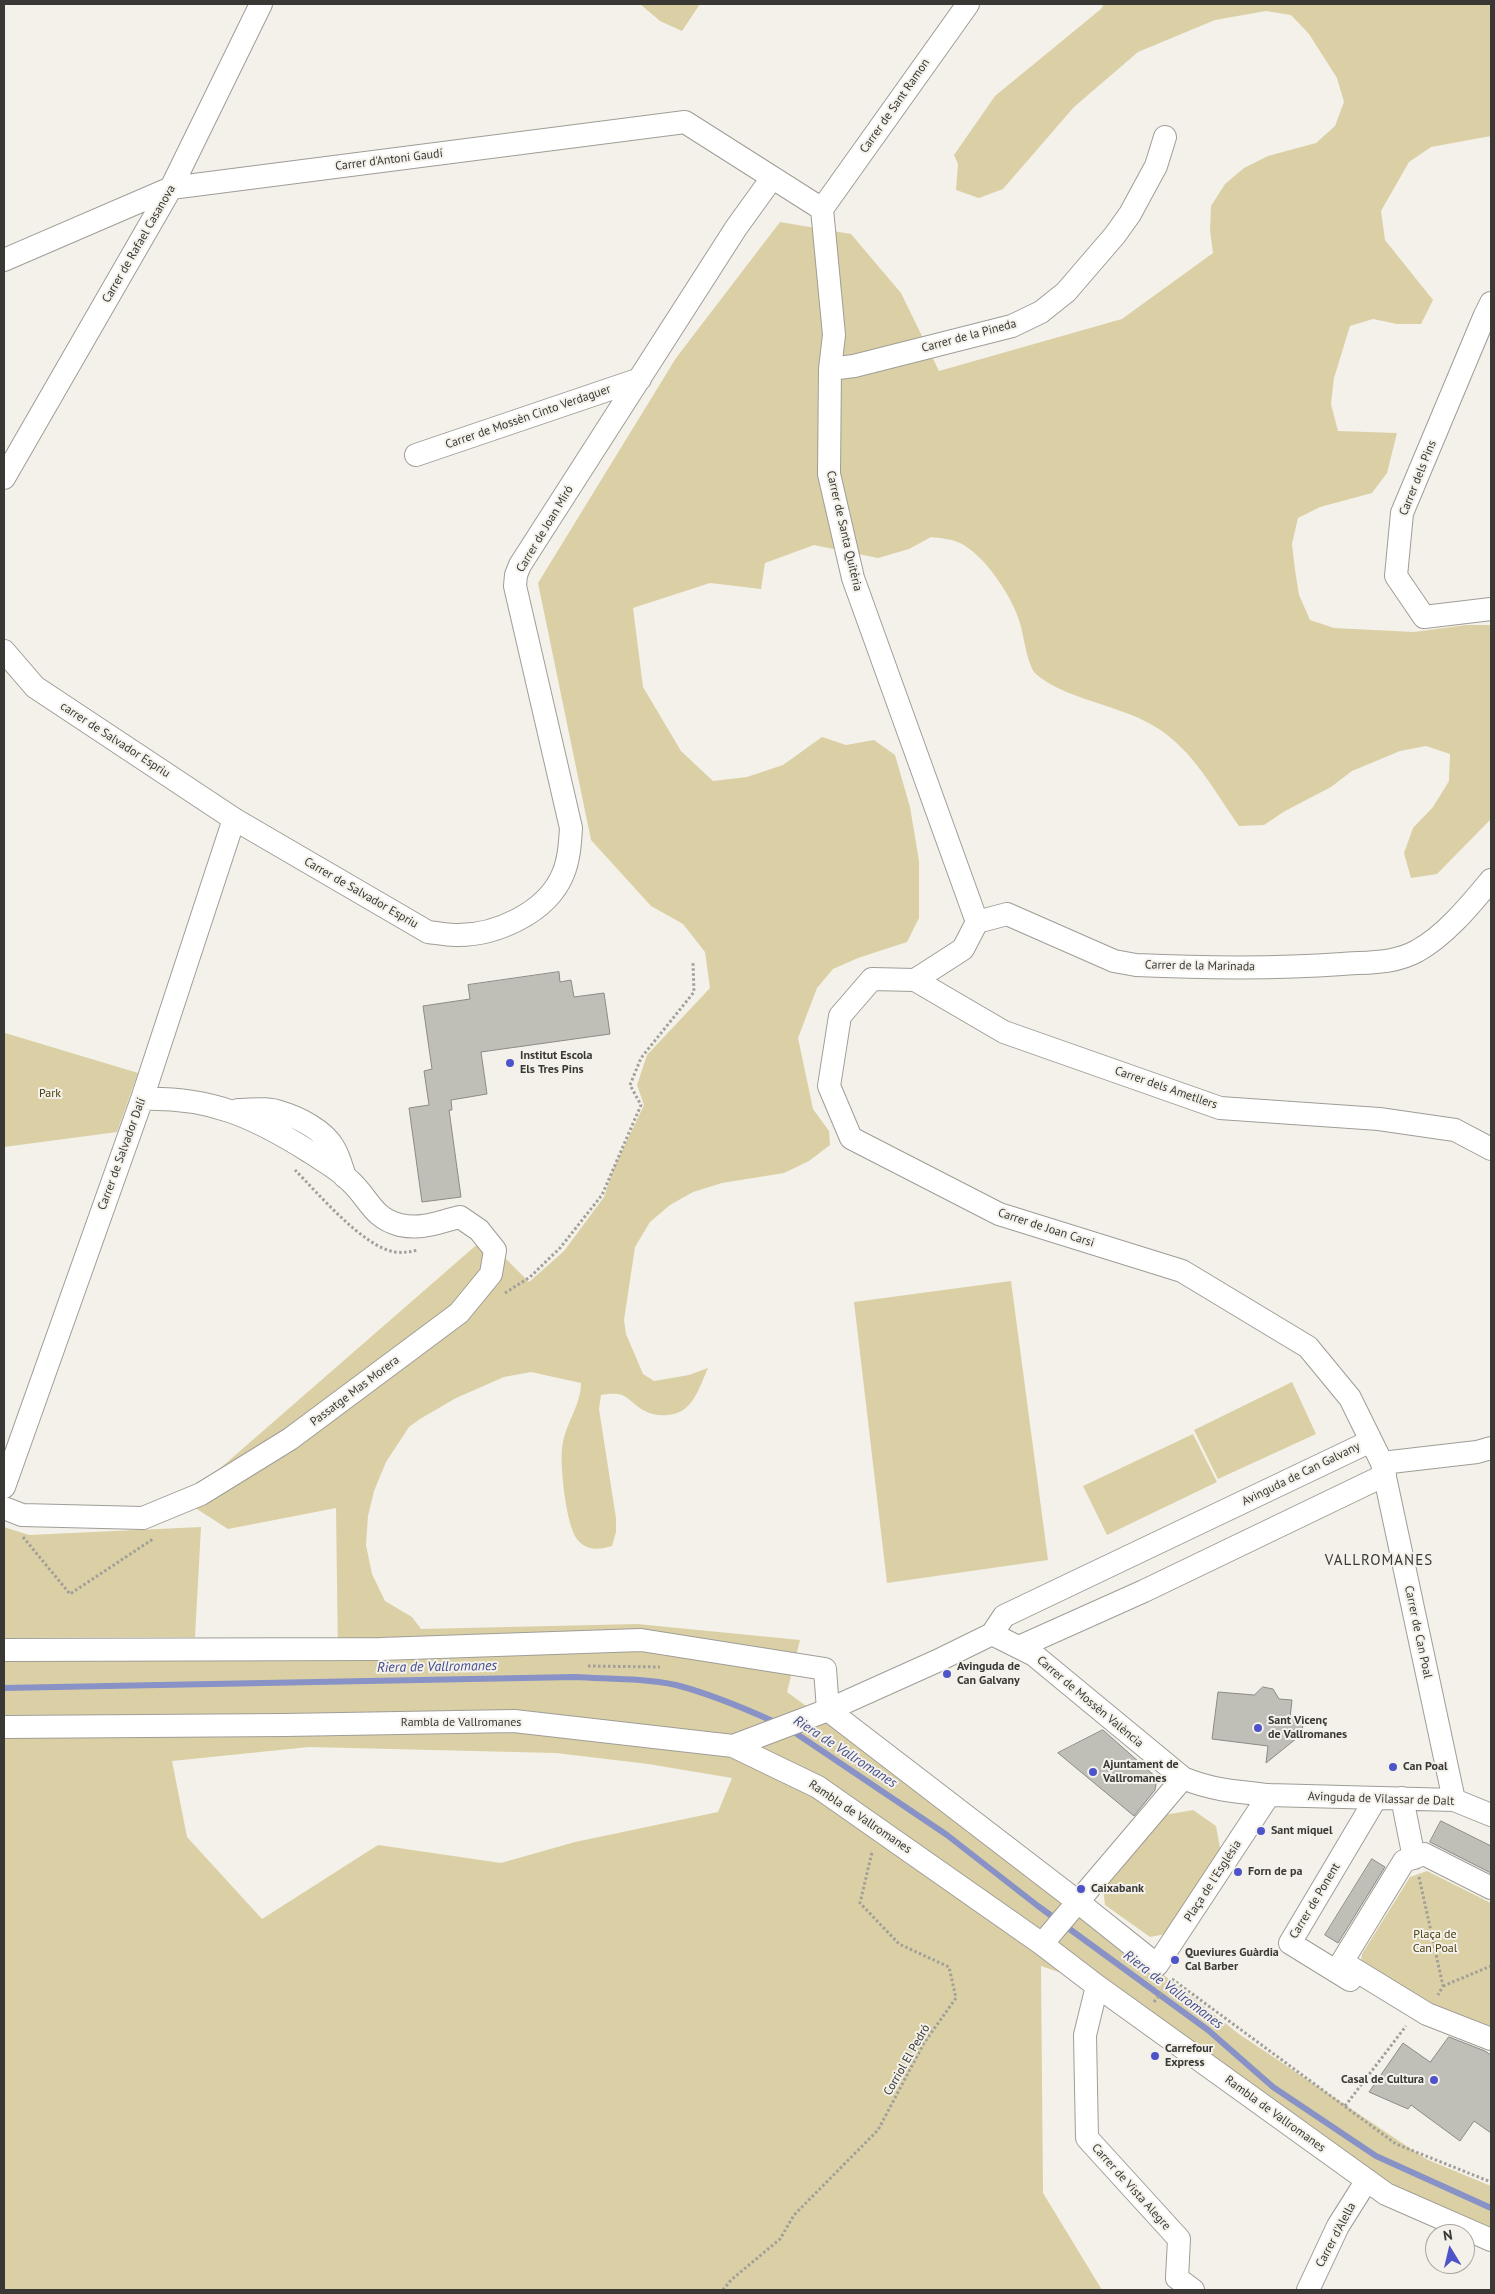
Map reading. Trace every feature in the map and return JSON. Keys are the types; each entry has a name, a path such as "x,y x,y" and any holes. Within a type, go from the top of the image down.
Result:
{"street":[{"name":"Carrer de Rafael Casanova","path":"4,478 171,188 261,4"},
{"name":"Carrer de Sant Ramon","path":"822,209 968,4"},
{"name":"Carrer d'Antoni Gaudí","path":"4,260 171,188 685,122 772,178"},
{"name":"Carrer de la Pineda","path":"830,369 854,366 1012,326 1041,312 1066,292 1115,235 1130,214 1156,166 1165,137"},
{"path":"772,178 822,209"},
{"name":"Carrer de Joan Miró","path":"524,916 541,903 563,874 568,857 571,828 515,586 516,575 736,228 772,178"},
{"name":"Carrer de Santa Quitèria","path":"822,209 834,335 830,369 829,474 853,578 977,922"},
{"name":"Carrer dels Pins","path":"1491,304 1402,513 1396,576 1424,617 1491,609"},
{"name":"Carrer de Mossèn Cinto Verdaguer","path":"416,455 640,379"},
{"name":"carrer de Salvador Espriu","path":"4,651 35,687 234,819"},
{"name":"Carrer de Salvador Espriu","path":"234,819 428,932 456,935 486,931 524,916"},
{"name":"Carrer de Salvador Dalí","path":"4,1487 142,1099 234,819"},
{"name":"Carrer de la Marinada","path":"977,922 1007,914 1114,961 1136,965 1298,967 1391,961 1417,951 1440,933 1467,909 1491,880"},
{"path":"915,980 963,949 977,922"},
{"name":"Carrer de Joan Carsi","path":"915,980 872,979 840,1016 829,1086 851,1138 999,1214 1182,1271 1308,1347 1350,1398 1371,1441"},
{"name":"Carrer dels Ametllers","path":"915,980 1004,1032 1220,1108 1379,1119 1455,1130 1491,1149"},
{"name":"Passatge Mas Morera","path":"4,1508 22,1515 143,1518 201,1494 290,1440 459,1313 491,1274 495,1250 479,1230 460,1218 441,1221 425,1228 400,1225 377,1215 345,1177 284,1136 218,1106 160,1098 142,1099"},
{"name":"Passatge Mas Morera","path":"232,1111 261,1109 280,1111 301,1121 323,1135 334,1147 345,1177"},
{"name":"Avinguda de Can Galvany","path":"733,1746 828,1710 992,1634 1004,1616 1371,1441 1383,1469"},
{"path":"1019,1647 1144,1592 1383,1469 1491,1448"},
{"name":"Carrer de Can Poal","path":"1383,1469 1454,1800"},
{"name":"Carrer de Mossèn València","path":"992,1634 1034,1655 1183,1778"},
{"path":"4,1650 381,1649 640,1640 825,1669 828,1710 1078,1902 1165,1972"},
{"name":"Rambla de Vallromanes","path":"4,1726 285,1725 514,1721 733,1746 818,1787 878,1828 1042,1944 1141,2018 1386,2194 1490,2238"},
{"path":"1042,1944 1183,1778 1201,1786 1221,1790 1269,1795"},
{"name":"Avinguda de Vilassar de Dalt","path":"1269,1795 1454,1800 1491,1815"},
{"name":"Plaça de l'Església","path":"1165,1972 1269,1795"},
{"name":"Carrer de Ponent","path":"1350,1980 1290,1943 1376,1798"},
{"path":"1402,1798 1417,1866"},
{"path":"1417,1866 1424,1854 1491,1888"},
{"path":"1417,1866 1404,1862 1342,1962 1427,2004 1427,2014 1491,2039"},
{"name":"Carrer de Vista Alegre","path":"1097,1986 1085,2035 1087,2138 1178,2239 1178,2278 1192,2290"},
{"name":"Carrer d'Alella","path":"1308,2290 1338,2226 1367,2180"}],"path":[{"path":"284,1136 283,1158 350,1225 386,1250 408,1252 424,1248"},
{"name":"Corriol El Pedró","path":"723,2290 731,2280 780,2239 794,2215 878,2130 924,2043 956,1998 949,1967 899,1944 860,1903 878,1828"},
{"path":"1417,1866 1443,1986"},
{"path":"1344,2106 1443,1986 1491,1966"},
{"path":"1141,2018 1165,1972 1396,2144 1491,2182"}],"green space":[{"path":"640,4 700,4 682,31 660,21"},
{"path":"1104,4 1491,4 1491,136 1431,147 1409,162 1381,211 1385,240 1433,300 1421,324 1397,324 1373,319 1350,326 1334,378 1331,404 1338,431 1397,433 1387,473 1372,493 1320,507 1298,518 1292,544 1299,595 1310,620 1334,628 1414,632 1466,625 1491,625 1491,819 1437,874 1411,878 1404,853 1413,828 1433,807 1449,781 1450,754 1426,746 1400,751 1352,771 1331,787 1285,811 1264,825 1239,826 1202,772 1168,735 1141,719 1076,696 1047,682 1036,674 1029,659 1018,616 998,579 970,549 950,540 931,537 909,549 878,558 814,545 765,563 761,589 710,583 633,608 643,687 681,751 713,781 747,777 783,765 822,737 846,745 874,740 895,755 910,807 919,861 919,918 907,942 858,958 833,969 817,988 798,1038 813,1109 829,1131 830,1145 809,1161 784,1173 722,1183 693,1192 670,1205 650,1222 635,1247 624,1320 626,1334 643,1374 654,1381 689,1375 708,1368 694,1398 684,1410 677,1413 653,1414 645,1411 622,1395 601,1395 599,1409 616,1518 616,1532 612,1546 593,1549 584,1546 573,1532 567,1509 563,1482 563,1440 578,1400 581,1383 531,1372 504,1377 456,1398 409,1427 386,1462 374,1491 368,1516 366,1545 372,1574 385,1601 412,1617 421,1629 637,1624 800,1640 787,1692 1026,1867 1239,2034 1426,2159 1491,2186 1491,2252 1475,2243 1475,2224 1444,2224 1070,1976 1041,1966 1043,2193 1102,2290 4,2290 4,1658 338,1655 336,1508 228,1529 178,1497 201,1485 481,1241 502,1255 529,1282 564,1251 604,1197 613,1170 644,1105 637,1085 647,1055 710,988 705,952 683,924 651,906 591,840 538,583 676,358 780,222 851,234 901,293 939,371 1122,319 1213,253 1210,230 1211,206 1225,184 1244,168 1268,156 1316,143 1335,126 1344,102 1337,78 1309,34 1291,15 1266,11 1215,20 1138,52 1074,107 1003,189 979,198 956,190 958,164 954,155 995,96 1101,9","holes":["309,1747 556,1753 648,1764 732,1778 718,1812 575,1842 501,1863 378,1845 262,1919 187,1837 172,1761"]},
{"name":"Park","path":"5,1033 138,1073 117,1132 4,1147"},
{"path":"1011,1281 1048,1560 887,1583 854,1302"},
{"path":"1292,1382 1316,1434 1218,1479 1194,1430"},
{"path":"1193,1434 1217,1482 1107,1535 1083,1486"},
{"path":"4,1527 29,1535 201,1527 195,1637 4,1638"},
{"path":"1193,1810 1216,1826 1221,1853 1166,1934 1150,1937 1105,1905 1103,1888 1164,1815"},
{"name":"Plaça de Can Poal","path":"1427,1871 1491,1903 1491,2029 1433,2007 1361,1962 1362,1954 1410,1877"}],"building":[{"path":"559,972 560,982 571,980 574,997 604,993 610,1034 481,1052 487,1094 451,1100 452,1110 449,1110 461,1197 422,1202 409,1108 429,1105 424,1071 432,1069 423,1006 470,999 468,985"},
{"name":"Sant Vicenç de Vallromanes","path":"1263,1687 1273,1689 1279,1699 1292,1700 1290,1718 1303,1719 1302,1738 1297,1738 1266,1763 1268,1746 1212,1739 1218,1692 1254,1695"},
{"name":"Ajuntament de Vallromanes","path":"1103,1730 1157,1778 1155,1790 1134,1816 1058,1753"},
{"path":"1441,1821 1491,1846 1491,1873 1430,1842"},
{"path":"1372,1859 1385,1867 1338,1943 1325,1935"},
{"name":"Casal de Cultura","path":"1449,2037 1491,2055 1491,2133 1474,2121 1460,2141 1411,2105 1408,2109 1369,2092 1403,2043 1430,2062"}],"waterway":[{"name":"Riera de Vallromanes","path":"4,1688 575,1677 626,1679 676,1685 727,1702 777,1723"},
{"name":"Riera de Vallromanes","path":"791,1730 947,1835 1038,1906 1208,2030 1273,2087 1376,2156 1491,2208"}],"place":[{"name":"Institut Escola Els Tres Pins","path":"510,1063"},
{"name":"Avinguda de Can Galvany","path":"947,1674"},
{"name":"Sant Vicenç de Vallromanes","path":"1258,1728"},
{"name":"Can Poal","path":"1393,1767"},
{"name":"Ajuntament de Vallromanes","path":"1093,1772"},
{"name":"Sant miquel","path":"1261,1831"},
{"name":"Forn de pa","path":"1238,1872"},
{"name":"Caixabank","path":"1081,1889"},
{"name":"Queviures Guàrdia Cal Barber","path":"1175,1960"},
{"name":"Carrefour Express","path":"1155,2056"},
{"name":"Casal de Cultura","path":"1434,2080"}],"district":[{"name":"VALLROMANES","path":"1379,1561"}]}
